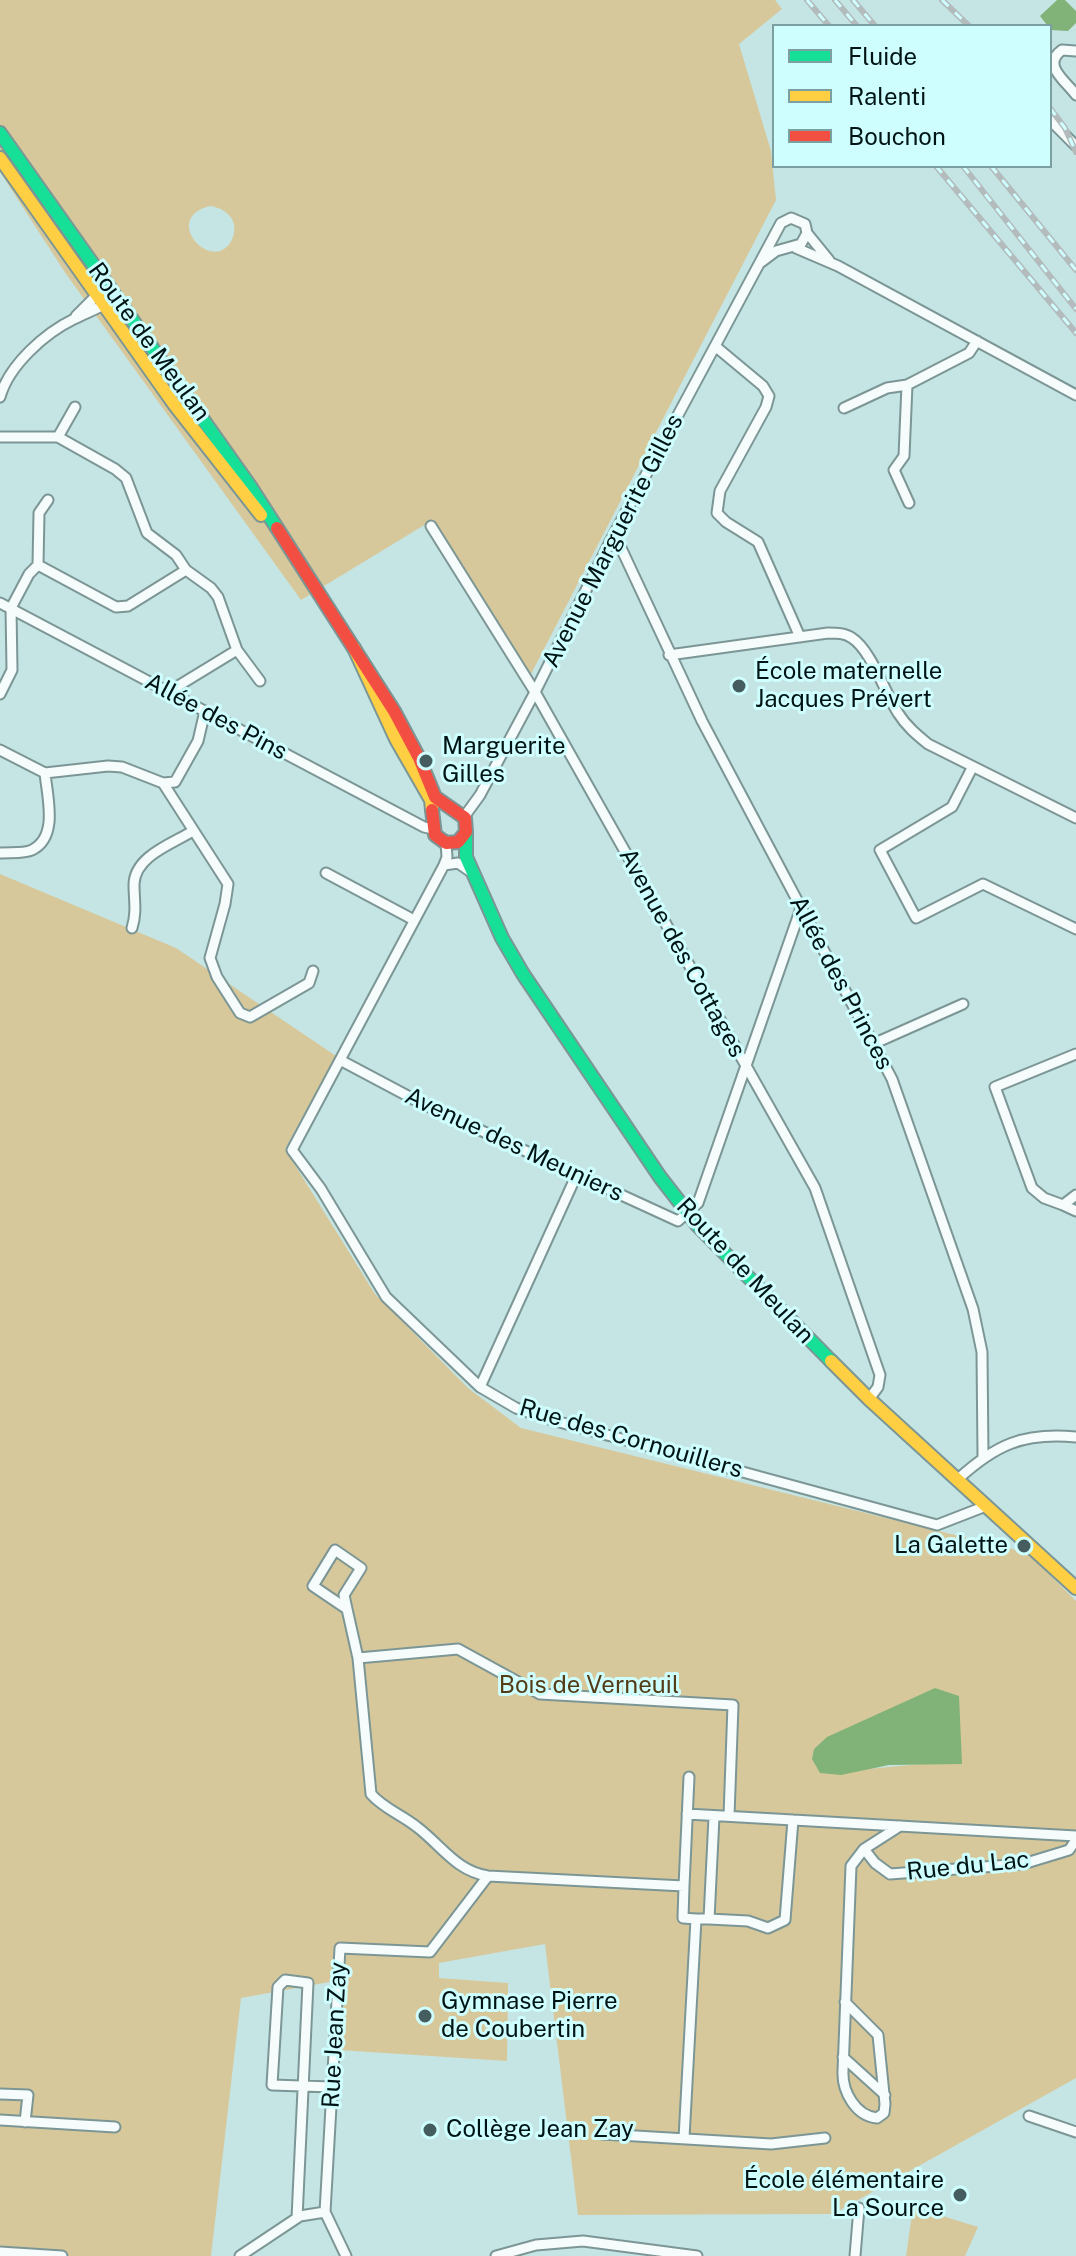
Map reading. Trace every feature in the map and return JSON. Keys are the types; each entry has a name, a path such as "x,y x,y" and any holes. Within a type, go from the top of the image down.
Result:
{"main road":[{"name":"Route de Meulan","path":"0,133 210,426 413,744 435,797 452,809"},
{"name":"Route de Meulan","path":"0,158 200,439 294,554"},
{"name":"Route de Meulan","path":"354,648 396,739 431,800 433,825"},
{"path":"448,843 462,839 466,823 452,809 441,811 433,825 438,839 466,857"},
{"name":"Route de Meulan","path":"466,823 464,843 471,872 529,971 690,1211 871,1397 1076,1578"},
{"name":"Route de Meulan","path":"960,1477 986,1506 1076,1588"}],"street":[{"path":"1076,51 1059,51 1053,63 1055,71 1076,95"},
{"path":"1052,122 1076,146"},
{"path":"838,266 828,260 807,233 805,224 796,218 787,219 778,228 780,241 838,266 1076,395"},
{"name":"Avenue Marguerite Gilles","path":"466,823 612,538 778,228"},
{"path":"760,263 769,255 804,242 807,233"},
{"path":"1,390 31,351 113,292"},
{"path":"844,408 887,388 907,385 969,353 977,341"},
{"path":"715,346 763,386 769,396 720,491 717,513 758,542 800,637"},
{"path":"907,385 904,456 894,470 909,503"},
{"path":"58,437 75,407"},
{"path":"0,437 58,437 126,478 147,533 176,555 186,570 218,597 237,650 260,681"},
{"path":"0,694 12,670 11,608 29,574 38,565 39,513 48,500"},
{"name":"Avenue des Cottages","path":"431,526 535,692 815,1188 877,1368 880,1381 871,1397"},
{"name":"Allée des Princes","path":"612,538 621,548 669,655 892,1079 973,1309 982,1352 983,1456"},
{"path":"38,565 116,607 128,606 186,570"},
{"name":"Allée des Pins","path":"0,603 424,827 433,825"},
{"path":"669,655 842,633 855,639 910,730 928,744 972,768 1076,818"},
{"path":"173,694 178,686 237,650"},
{"path":"0,750 45,773 108,766 122,767 163,783 175,782 191,758 205,711"},
{"path":"972,768 952,807 880,850 916,918 983,884 1076,929"},
{"path":"0,853 32,850 44,839 49,819 45,773"},
{"path":"163,783 228,884 210,958 217,977 240,1013 250,1017 259,1014 309,983 313,971"},
{"path":"132,928 137,914 134,878 138,868 148,858 193,831"},
{"path":"340,1060 444,865 448,843"},
{"path":"444,865 458,863 471,872"},
{"path":"326,873 414,920"},
{"path":"690,1211 698,1203 801,908"},
{"path":"873,1044 963,1004"},
{"path":"1076,1054 995,1087 1032,1188 1044,1198 1076,1211"},
{"name":"Avenue des Meuniers","path":"340,1060 421,1103 678,1221 690,1211"},
{"name":"Rue des Cornouillers","path":"340,1060 292,1150 321,1189 386,1297 480,1387 516,1408 552,1420 937,1525 986,1506"},
{"path":"480,1387 577,1174"},
{"path":"1063,1205 1076,1195"},
{"path":"960,1477 993,1450 1052,1435 1076,1437"},
{"path":"347,1609 313,1586 335,1550 361,1568 344,1595 358,1658 371,1794 382,1806 416,1826 460,1867 474,1874 684,1886"},
{"path":"358,1658 458,1649 540,1694 733,1705 729,1816"},
{"path":"689,1777 683,1918 748,1921 768,1928 785,1920 793,1820"},
{"path":"687,1814 1076,1838"},
{"path":"709,1919 714,1817"},
{"path":"845,2002 878,2035 885,2095 884,2113 877,2118 858,2110 842,2082 845,2002 851,1866 864,1849 900,1826"},
{"name":"Rue du Lac","path":"864,1849 875,1863 890,1874 1023,1864 1069,1850 1076,1838"},
{"name":"Rue Jean Zay","path":"346,2256 325,2212 340,1948 430,1952 488,1876"},
{"path":"684,2138 696,1919"},
{"path":"297,2218 303,2086 308,1983 285,1980 278,1987 272,2085 303,2086 332,2087"},
{"path":"843,2057 885,2095"},
{"path":"0,2094 28,2095 25,2122"},
{"path":"1029,2116 1076,2132"},
{"path":"0,2120 115,2127"},
{"path":"602,2134 771,2144 825,2138"},
{"path":"855,2256 859,2208"},
{"path":"240,2256 297,2218 325,2212"},
{"path":"496,2256 536,2245 583,2241 697,2256"},
{"path":"617,2256 619,2245"},
{"path":"0,2252 62,2256"}],"green space":[{"path":"0,0 775,0 782,9 739,44 771,151 776,200 529,678 431,521 301,600 66,274 0,172","holes":["210,206 226,212 233,220 233,237 225,248 215,252 205,249 190,233 189,222 195,213"]},
{"name":"Bois de Verneuil","path":"0,874 176,948 336,1056 285,1149 375,1294 468,1388 521,1428 1028,1553 1076,1601 1076,2078 833,2214 578,2215 545,1944 439,1963 439,1978 508,1983 507,2061 339,2050 346,1979 241,1998 211,2256 0,2256","holes":["959,1696 921,1764 867,1769"]},
{"path":"913,2207 978,2227 965,2256 906,2256"}],"shaded area":[{"path":"1057,0 1065,0 1076,11 1076,23 1068,31 1052,30 1052,24 1046,24 1040,16"},
{"path":"935,1688 959,1696 962,1764 889,1765 841,1775 820,1773 812,1759 814,1749 827,1737"}],"railway":[{"path":"807,0 827,24"},
{"path":"835,0 855,24"},
{"path":"853,0 873,24"},
{"path":"942,0 967,24"},
{"path":"1052,111 1065,128 1076,152"},
{"path":"938,168 1076,333"},
{"path":"965,168 1076,309"},
{"path":"993,168 1076,270"}],"traffic: fast":[{"path":"0,133 277,528"},
{"path":"466,834 466,857 502,938 660,1177 698,1226 831,1361"}],"traffic: slow":[{"path":"0,158 174,404 261,515"},
{"path":"354,648 396,739 431,800 432,810"},
{"path":"831,1361 1076,1588"}],"traffic: jam":[{"path":"277,528 394,711 435,797 465,818 466,832 458,842 446,843 435,835 432,810"}],"place":[{"name":"École maternelle Jacques Prévert","path":"739,686"},
{"name":"Marguerite Gilles","path":"426,761"},
{"name":"La Galette","path":"1024,1546"},
{"name":"Gymnase Pierre de Coubertin","path":"425,2016"},
{"name":"Collège Jean Zay","path":"430,2130"},
{"name":"École élémentaire La Source","path":"960,2195"}]}
